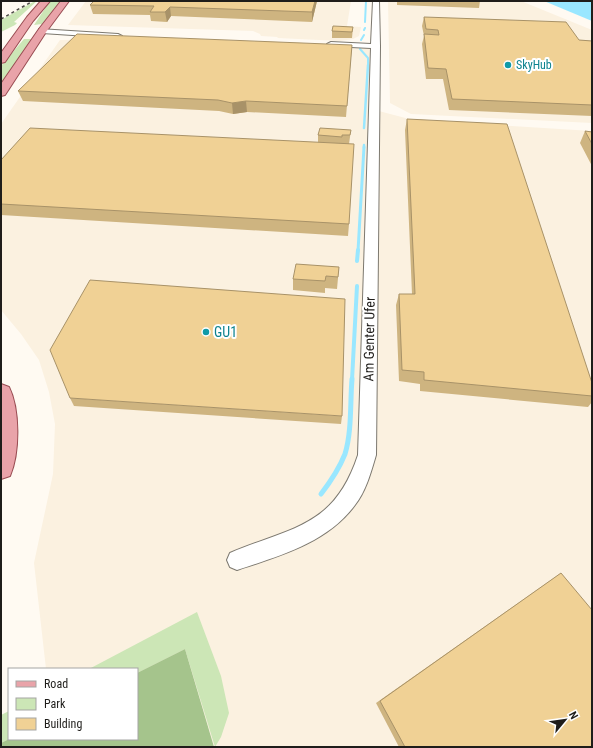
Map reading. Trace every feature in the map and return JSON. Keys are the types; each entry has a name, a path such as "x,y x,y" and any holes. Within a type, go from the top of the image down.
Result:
{"main road":[{"path":"1,60 10,37 28,21 46,1"},
{"path":"1,93 40,33 65,1"},
{"path":"10,37 40,33"},
{"path":"1,393 5,419 5,445 1,468"}],"street":[{"name":"Am Genter Ufer","path":"237,560 278,547 328,521 350,498 359,483 367,455 376,1"},
{"path":"40,33 78,33 126,36"},
{"path":"323,44 376,46"}],"shaded area":[{"path":"86,1 351,1 347,26 361,27 359,36 353,39 340,41 278,38 261,36 253,31 68,25"},
{"path":"388,1 521,1 592,30 592,123 411,114 390,103"},
{"path":"130,39 376,46 375,110 413,120 592,131 592,747 214,747 185,649 138,672 138,668 46,668 34,563 53,474 55,424 49,392 39,360 21,334 1,310 1,124 60,40"}],"green space":[{"path":"37,1 14,22 17,23 15,25 1,32 1,20"},
{"path":"50,1 61,1 42,24 34,25"},
{"path":"24,39 32,39 1,85 1,66"},
{"path":"197,612 221,676 229,713 221,737 215,747 185,649 138,672 138,668 91,668"},
{"path":"185,649 214,747 1,747 1,743 8,740 138,740 138,672"},
{"path":"8,712 8,740 1,743 1,715"}],"water":[{"path":"544,1 592,1 592,21"}],"building":[{"path":"94,1 315,1 312,12 170,7 165,12 150,12 154,6 90,5"},
{"name":"SkyHub","path":"424,17 566,22 579,40 592,41 592,105 452,99 446,69 428,68 424,34 439,35 438,30 426,29"},
{"path":"333,26 353,27 352,32 332,31"},
{"path":"77,34 352,45 347,106 246,101 232,103 218,100 18,91"},
{"path":"407,119 507,124 592,383 592,396 424,380 424,372 402,370 399,294 415,294"},
{"path":"30,128 354,144 349,224 1,204 1,160"},
{"path":"320,128 351,130 350,135 342,135 342,137 318,135"},
{"path":"585,131 592,132 592,144"},
{"path":"296,264 339,267 338,277 326,276 325,281 293,279"},
{"name":"GU1","path":"90,280 345,299 342,416 70,398 50,350"},
{"path":"561,573 592,610 592,747 405,747 380,701"}],"waterway":[{"path":"365,22 366,1"},
{"path":"361,40 364,35"},
{"path":"360,49 368,58 368,65"},
{"path":"364,128 368,65"},
{"path":"358,251 364,147"},
{"path":"357,261 358,250"},
{"path":"352,380 357,286"},
{"path":"321,494 334,475 345,454 350,426 352,379"}],"railway":[{"path":"1,19 33,1"}],"place":[{"name":"SkyHub","path":"508,65"},
{"name":"GU1","path":"206,332"}]}
